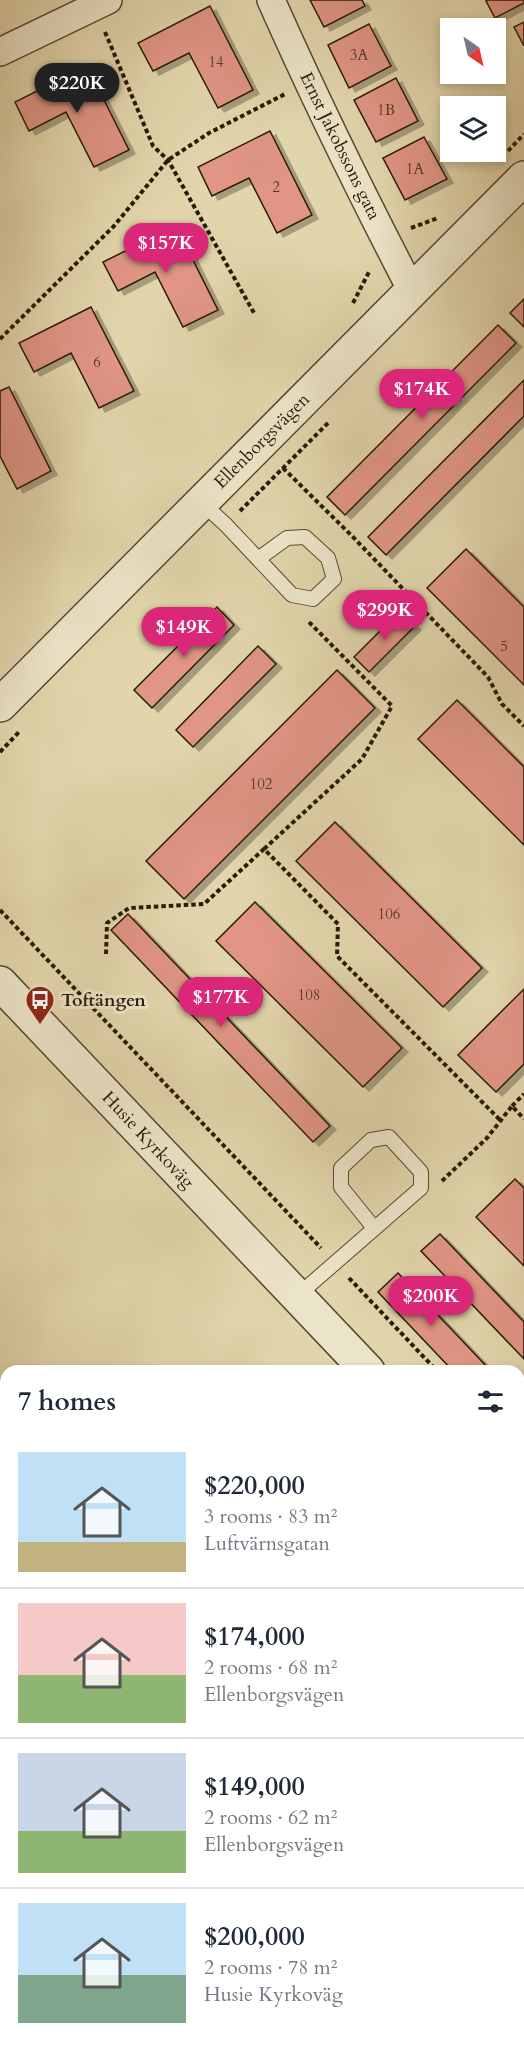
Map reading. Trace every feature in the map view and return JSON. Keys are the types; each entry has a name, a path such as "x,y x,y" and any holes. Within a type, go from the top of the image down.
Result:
{"street":[{"name":"Ernst Jakobssons gata","path":"271,0 308,82 412,291"},
{"path":"0,52 101,3"},
{"name":"Ellenborgsvägen","path":"0,705 412,291 516,164"},
{"name":"Husie Kyrkoväg","path":"0,982 362,1365"}],"lane":[{"path":"201,502 292,595 313,598 334,579 328,558 305,537 287,538 258,559"},
{"path":"297,1296 421,1188 421,1172 389,1137 371,1140 340,1168 341,1187 375,1228"}],"path":[{"path":"101,3 153,146 168,160 254,313"},
{"path":"0,339 114,226 168,160 209,133 308,82"},
{"path":"516,164 524,134"},
{"path":"345,311 354,303 369,271 411,228 438,218 445,212"},
{"path":"283,468 488,677 502,704 524,726"},
{"path":"106,954 107,923 129,908 204,904 362,759 392,706 308,620 292,595"},
{"path":"264,849 338,924 337,956 501,1121"},
{"path":"0,910 431,1365"},
{"path":"421,1188 436,1187 487,1138 524,1094"},
{"path":"512,1106 524,1119"}],"building":[{"path":"310,0 362,0 365,6 324,27"},
{"path":"524,0 524,3 495,18 486,1"},
{"path":"210,6 253,90 218,108 189,53 153,71 138,43"},
{"path":"524,22 524,46 514,27"},
{"path":"369,24 391,66 349,88 328,45"},
{"path":"87,66 129,150 94,167 66,112 29,131 15,102"},
{"path":"396,78 418,121 376,142 354,100"},
{"path":"270,131 312,215 277,233 249,178 212,196 198,167"},
{"path":"424,137 447,179 405,200 383,158"},
{"path":"176,226 218,310 183,327 155,272 118,291 103,262"},
{"path":"524,299 524,327 510,313"},
{"path":"91,307 134,391 99,408 71,353 34,372 19,343"},
{"path":"498,325 516,343 345,515 327,497"},
{"path":"524,380 524,416 386,555 368,537"},
{"path":"9,387 51,471 17,489 0,456 0,391"},
{"path":"466,549 524,607 524,685 427,588"},
{"path":"217,607 234,625 152,708 134,690"},
{"path":"400,611 415,626 369,672 354,657"},
{"path":"258,646 276,664 193,747 176,730"},
{"path":"337,670 375,708 184,899 146,861"},
{"path":"457,700 524,767 524,845 418,739"},
{"path":"335,822 482,968 443,1007 296,861"},
{"path":"255,902 402,1048 363,1087 216,941"},
{"path":"128,914 330,1126 313,1142 111,930"},
{"path":"524,989 524,1064 496,1092 458,1055"},
{"path":"515,1179 524,1188 524,1266 476,1217"},
{"path":"440,1234 524,1322 524,1359 421,1251"},
{"path":"398,1273 485,1365 447,1365 378,1292"}],"place":[{"name":"Toftängen","path":"40,1026"}]}
